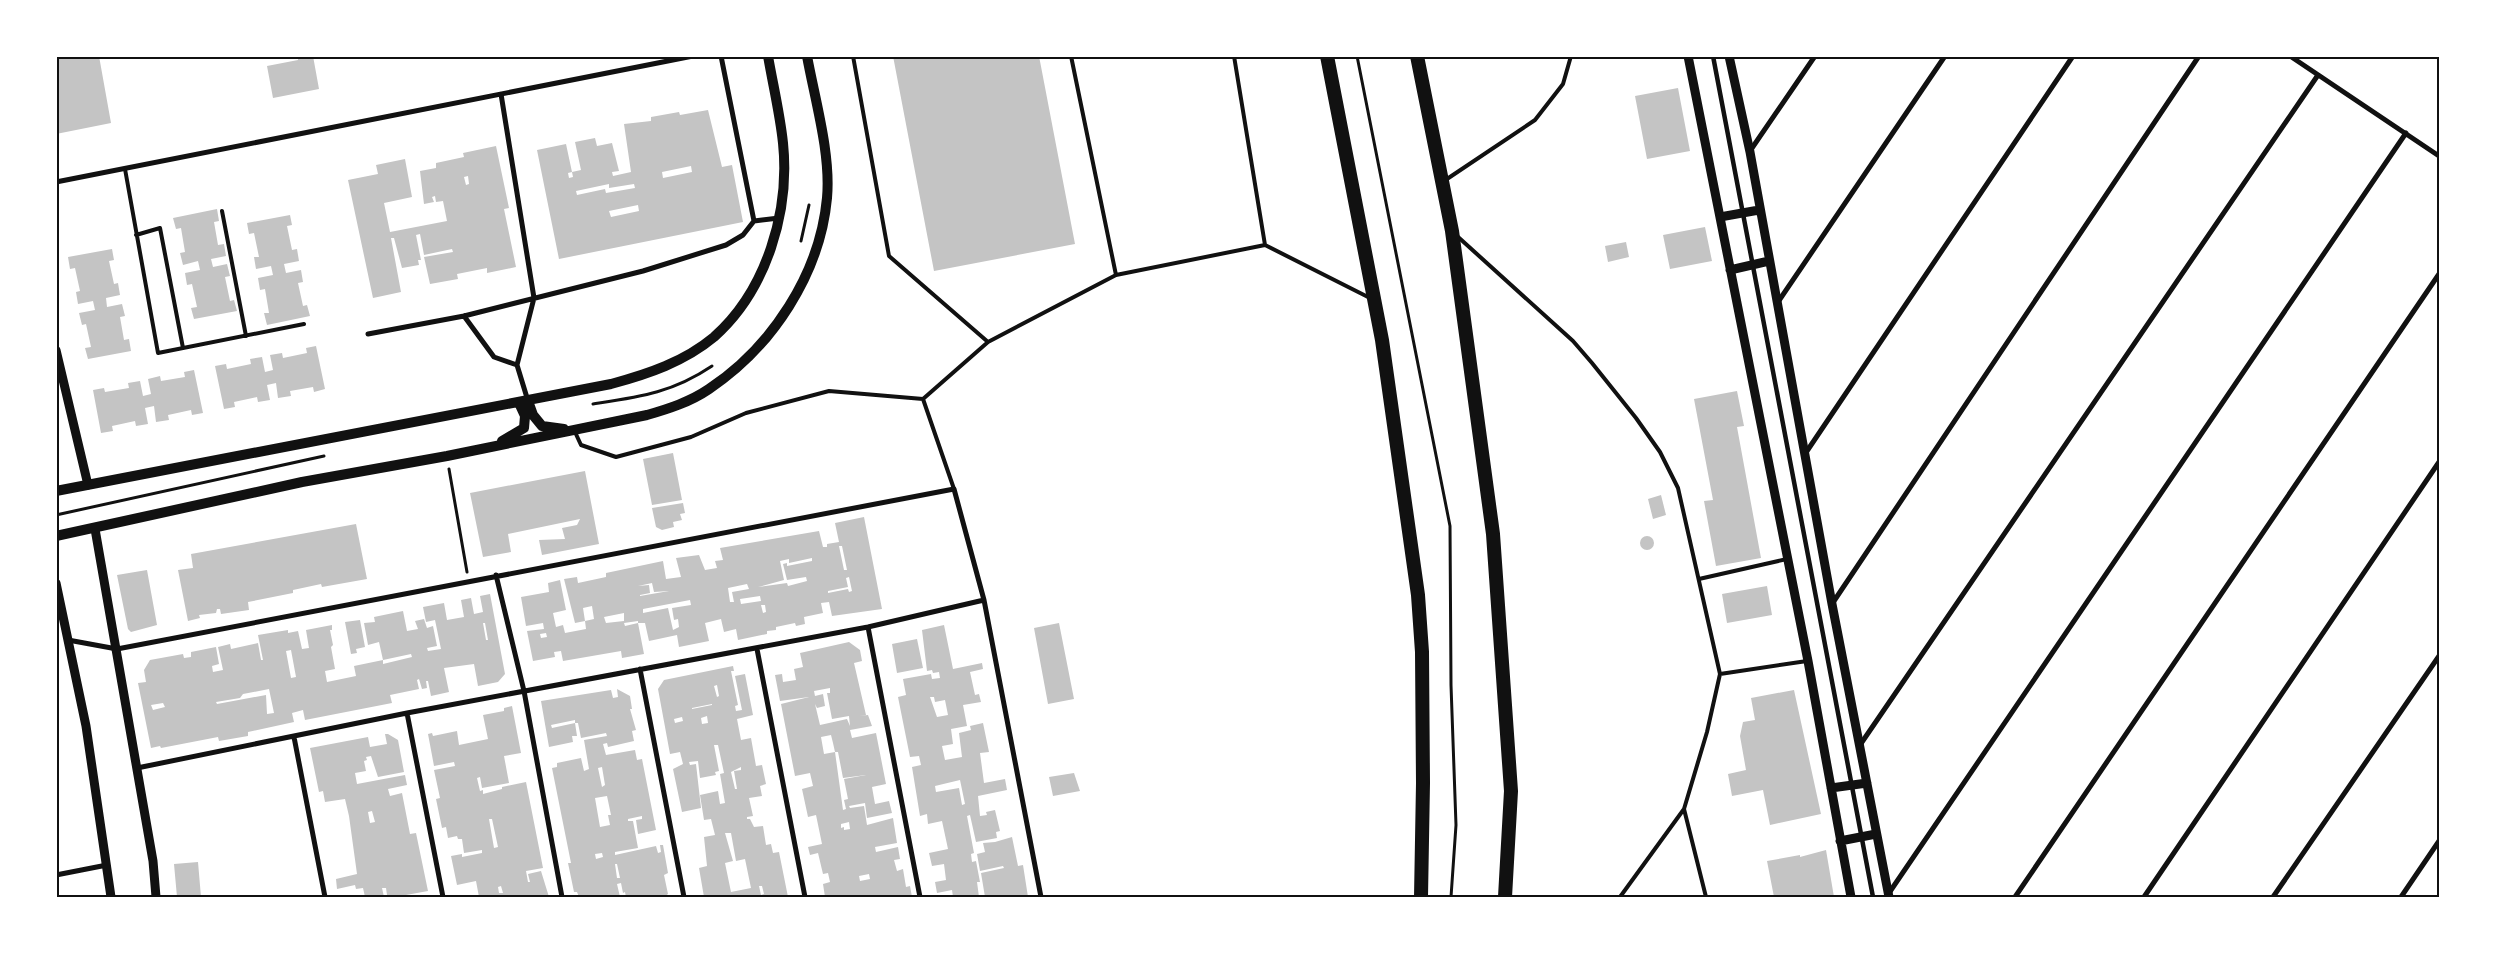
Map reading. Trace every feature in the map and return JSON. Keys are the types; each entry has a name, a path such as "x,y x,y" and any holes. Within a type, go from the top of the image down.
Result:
{"highway":[{"path":"1327,56 1382,340 1418,595 1422,652 1423,783 1421,897"},
{"path":"1416,56 1452,231 1493,534 1510,791 1505,897"}],"main road":[{"path":"56,491 524,402 644,375 667,366 706,342 730,318 759,277 773,243 780,218 784,180 783,143 768,56"},
{"path":"56,536 95,529 302,482 447,456 575,430 675,407 708,390 741,364 767,338 792,301 813,259 822,233 827,197 825,153 807,56"},
{"path":"524,402 542,426 575,430"},
{"path":"495,445 524,428 524,402"}],"street":[{"path":"56,182 693,56"},
{"path":"721,56 754,222"},
{"path":"1688,56 1808,661 1851,897"},
{"path":"1713,56 1873,897"},
{"path":"1729,56 1750,152 1832,604 1889,895"},
{"path":"1750,152 1815,56"},
{"path":"1777,302 1945,56"},
{"path":"1805,454 2073,56"},
{"path":"1832,604 2199,56"},
{"path":"2290,56 2439,156"},
{"path":"1860,745 2318,75"},
{"path":"501,94 534,298 518,365 524,402"},
{"path":"1889,895 2406,133"},
{"path":"1720,217 1759,210"},
{"path":"368,334 464,316 643,271 726,245 743,235 754,222 780,218"},
{"path":"1730,270 1769,261"},
{"path":"2015,897 2439,274"},
{"path":"464,316 494,357 518,365"},
{"path":"56,350 58,366 88,485"},
{"path":"2144,897 2439,462"},
{"path":"68,640 117,649 469,582 496,575 954,489 984,600 1041,897"},
{"path":"95,529 153,861 156,897"},
{"path":"496,575 524,691 562,897"},
{"path":"56,583 86,726 111,897"},
{"path":"136,768 524,691 757,649 868,627 984,600"},
{"path":"868,627 920,897"},
{"path":"757,649 805,897"},
{"path":"2272,897 2439,656"},
{"path":"640,669 684,897"},
{"path":"407,714 444,897"},
{"path":"294,737 326,897"},
{"path":"1831,788 1867,783"},
{"path":"1840,841 1876,834"},
{"path":"2401,897 2439,842"},
{"path":"56,875 107,865"}],"lane":[{"path":"853,56 889,256 988,342"},
{"path":"1071,56 1116,275"},
{"path":"1234,56 1265,245"},
{"path":"1442,182 1535,120 1563,84 1571,56"},
{"path":"125,169 158,353 304,324"},
{"path":"222,211 246,336"},
{"path":"136,235 160,228 183,348"},
{"path":"1452,231 1573,341 1636,418 1660,452 1678,488 1720,674 1708,732 1684,809 1620,897"},
{"path":"575,430 581,445 616,457 691,437 746,414 829,391 924,399 988,342 1116,275 1265,245 1374,300"},
{"path":"924,399 954,489"},
{"path":"1699,579 1788,559"},
{"path":"1720,674 1808,661"},
{"path":"1684,809 1706,897"}],"path":[{"path":"1357,56 1450,526 1451,685 1456,825 1451,897"},
{"path":"447,456 469,582"}],"building":[{"path":"56,56 99,56 111,123 56,134"},
{"path":"298,56 313,56 319,89 273,98 267,66 298,60"},
{"path":"893,56 1039,56 1075,244 934,271"},
{"path":"1678,88 1690,151 1647,159 1635,96"},
{"path":"708,110 722,167 732,165 743,222 559,259 537,150 566,144 572,172 581,170 575,142 595,138 597,146 612,143 619,171 612,172 613,176 631,172 624,124 651,121 651,117 679,112 680,115","holes":["691,166 692,172 663,178 662,172","572,172 573,177 569,178 568,173","609,184 609,188 634,184 635,188 606,193 605,189 577,195 576,191","638,205 639,211 611,217 609,211"]},
{"path":"496,146 509,208 504,209 516,267 487,273 487,268 457,274 458,279 430,284 424,257 453,252 452,249 424,255 420,234 416,235 421,260 418,260 419,265 402,268 394,238 391,238 401,292 373,298 348,180 378,174 376,165 405,159 412,197 384,203 390,232 447,221 443,201 436,202 435,196 432,197 434,202 424,204 420,171 436,168 436,163 464,157 463,153","holes":["468,176 469,184 466,185 464,177"]},
{"path":"217,209 219,221 214,222 218,245 224,244 226,256 211,259 213,267 227,264 230,276 225,277 230,301 234,300 237,311 194,319 191,308 197,307 192,284 187,285 185,273 200,270 198,261 183,265 180,253 185,252 181,228 176,229 173,218"},
{"path":"290,215 292,225 287,226 292,250 297,249 299,261 284,264 286,273 301,270 303,282 298,283 303,306 307,305 310,316 267,325 264,313 269,313 265,289 260,290 258,278 273,275 271,266 256,269 254,257 259,257 254,233 249,234 247,223"},
{"path":"1705,227 1712,261 1670,269 1663,235"},
{"path":"1626,242 1629,257 1608,262 1605,246"},
{"path":"112,249 114,260 109,261 114,284 118,283 120,295 106,298 107,307 122,304 125,316 120,317 124,340 129,339 131,351 88,359 85,348 91,347 86,324 82,325 79,313 95,310 93,301 78,304 76,292 80,291 75,268 70,269 68,257"},
{"path":"316,346 325,389 314,392 313,387 290,391 291,396 278,398 276,383 267,385 270,400 258,402 257,397 234,402 235,407 224,409 215,366 226,364 227,369 251,364 250,359 262,357 265,372 273,370 270,355 282,353 283,358 307,353 306,348"},
{"path":"194,370 203,413 192,415 191,410 168,415 169,420 156,422 154,406 145,408 148,424 136,426 135,421 112,426 113,431 101,433 93,390 104,388 105,392 129,388 128,383 140,381 143,396 151,394 148,379 160,376 161,381 185,377 184,372"},
{"path":"1737,391 1744,426 1737,427 1761,558 1716,566 1704,501 1713,500 1694,399"},
{"path":"673,453 682,500 652,505 643,459"},
{"path":"585,471 599,544 542,555 539,540 565,539 562,528 577,525 580,519 508,534 511,552 483,557 470,493"},
{"path":"1661,495 1666,515 1653,519 1648,499"},
{"path":"683,503 685,513 680,514 682,520 673,522 674,527 662,530 656,527 652,508"},
{"path":"864,517 882,609 832,616 829,602 821,603 823,613 804,617 805,624 796,626 795,623 776,627 776,630 767,631 767,634 738,640 736,629 724,632 721,619 705,623 709,641 679,647 677,635 649,641 645,623 638,623 644,654 622,658 621,651 563,661 561,651 554,652 555,657 533,661 527,631 544,629 543,623 526,626 521,597 549,592 548,583 560,580 566,610 553,613 556,627 563,625 565,633 586,629 585,621 575,623 564,579 577,577 578,583 606,577 606,573 663,561 666,579 681,577 676,558 699,555 705,570 717,568 715,561 723,560 720,548 819,531 823,547 827,547 827,544 839,542 835,523","holes":["839,546 842,546 847,570 844,570","812,558 812,561 787,566 787,563 783,564 787,580 806,577 807,581 788,586 787,583 758,587 784,580 780,561 789,559 789,563","849,577 852,591 849,592 848,589 828,593 828,591 848,587 846,578","652,583 654,592 669,591 640,596 650,593 649,585 638,586","747,584 749,589 732,592 734,602 730,602 728,588","760,596 761,601 741,604 740,599","690,600 691,605 672,608 674,620 678,619 679,627 673,630 668,608 643,613 643,609","761,605 765,605 766,612 763,613","592,606 594,619 585,621 583,608","624,613 624,621 606,623 604,617","638,621 638,623 625,626 624,623","546,633 547,637 541,638 540,634"]},
{"path":"356,524 367,579 322,587 321,584 293,590 293,593 248,602 249,610 221,614 220,609 217,609 216,613 199,615 200,618 188,621 178,570 193,568 191,554"},
{"path":"1644,536 1650,536 1654,543 1650,550 1644,550 1640,546 1640,540"},
{"path":"147,570 157,625 131,632 128,629 117,575"},
{"path":"1767,586 1772,615 1727,623 1722,594"},
{"path":"490,594 505,674 498,682 478,686 474,664 444,668 449,692 431,696 428,681 426,681 427,688 422,689 419,679 417,680 419,689 390,695 392,703 305,720 303,710 292,713 294,722 248,732 248,736 219,741 218,737 161,748 160,746 151,748 138,683 146,682 144,670 150,660 183,654 184,658 191,657 191,652 216,647 219,664 212,666 213,672 223,670 218,647 230,644 231,649 258,643 261,660 263,660 258,635 288,630 288,633 298,631 302,649 309,648 306,630 332,625 332,630 330,630 333,645 331,647 335,669 325,671 327,682 356,676 354,666 383,660 379,642 368,645 364,623 375,622 374,617 403,611 407,631 418,629 415,621 424,619 427,628 433,626 437,646 427,648 428,651 441,649 435,620 426,622 423,607 444,603 447,620 464,617 461,600 471,598 474,614 483,612 480,596","holes":["483,623 485,623 488,640 486,640","291,650 296,677 291,678 286,651","411,654 412,657 383,664 383,660","269,689 274,713 267,714 266,695 217,704 216,702 240,698 243,694","163,703 165,707 153,710 151,705"]},
{"path":"360,620 365,647 356,649 357,653 351,654 345,622"},
{"path":"1059,623 1074,699 1048,704 1034,628"},
{"path":"944,625 953,669 982,663 983,669 970,672 975,695 979,694 981,702 963,705 967,726 951,729 953,744 942,746 945,760 962,757 959,733 971,730 970,726 983,723 989,752 980,753 984,783 1005,779 1007,790 978,796 980,816 987,815 986,812 995,810 1000,831 996,832 997,838 976,842 970,815 967,816 974,853 971,854 972,862 976,861 980,882 977,882 979,897 953,897 952,890 937,893 935,882 946,880 944,864 932,866 929,853 948,849 942,821 928,824 927,814 920,816 912,767 921,765 919,756 910,757 898,697 906,695 903,679 931,674 932,679 940,678 939,672 927,671 922,630","holes":["930,697 934,697 935,702 945,700 948,715 937,717","960,780 965,804 962,805 959,788 936,792 935,786"]},
{"path":"917,639 923,668 897,673 892,644"},
{"path":"849,642 860,650 862,661 854,663 866,715 859,716 868,715 872,726 850,730 852,738 876,733 886,784 872,787 875,804 889,801 892,813 867,818 865,803 849,806 850,808 864,806 867,825 893,818 897,843 875,847 876,852 898,847 900,859 894,860 897,871 903,869 906,887 910,886 912,897 867,897 867,895 863,897 825,897 823,884 830,882 828,873 823,874 818,853 810,855 808,847 822,844 816,815 808,817 802,789 813,786 810,773 795,776 781,704 809,697 780,701 775,675 782,674 783,682 796,680 794,669 803,667 800,653","holes":["830,688 830,693 827,693 832,719 849,716 850,726 847,719 820,725 815,704 817,708 825,706 823,694 815,696 814,691","831,735 835,752 824,754 821,737","835,752 838,752 843,778 866,775 844,779 848,799 844,800 846,809 843,810","849,822 850,829 844,830 844,827 841,828 841,824","869,874 870,879 860,881 859,876"]},
{"path":"733,666 734,671 731,671 738,705 735,706 736,711 742,710 735,676 745,674 753,715 737,719 741,740 751,738 756,766 762,765 766,784 760,786 762,796 749,798 753,816 747,817 747,819 750,819 754,827 763,826 766,845 771,844 773,853 779,852 788,897 704,897 699,868 707,866 704,837 715,835 711,819 704,820 700,795 718,791 720,804 725,803 720,774 724,773 718,745 714,745 719,771 715,772 716,775 700,778 698,761 689,762 690,765 696,764 701,808 682,812 673,769 683,764 680,752 670,754 658,689 664,680","holes":["717,685 719,696 717,697 714,686","712,704 712,705 692,708","707,716 708,723 702,724 701,718","682,717 683,721 675,723 674,719","741,767 741,770 734,771 737,789 735,789 731,772","725,833 731,833 736,861 745,859 751,888 731,892 725,863 733,861","759,886 762,886 764,894 761,895"]},
{"path":"617,689 630,696 632,709 630,709 636,730 632,731 634,741 608,747 607,743 603,744 606,755 635,750 637,760 642,759 656,830 638,834 636,820 642,819 642,816 628,819 628,821 633,821 638,848 615,852 615,855 656,846 658,853 661,852 660,845 663,845 668,873 664,875 668,894 664,897 626,897 621,883 617,884 620,897 579,897 577,892 574,892 568,863 571,863 552,768 557,767 557,763 581,758 584,771 589,769 584,740 607,736 606,733 581,738 578,723 575,723 577,736 572,736 573,742 549,747 541,701 611,690 613,698 618,697","holes":["575,720 575,723 552,728 551,725","602,767 605,785 602,787 598,768","607,796 611,815 608,815 610,825 600,827 595,798","602,853 603,857 596,859 595,854","615,864 617,864 620,878 617,878"]},
{"path":"1794,690 1821,814 1770,825 1763,790 1732,796 1728,774 1746,770 1740,736 1743,722 1755,720 1751,698"},
{"path":"512,706 521,753 504,756 509,783 482,788 480,777 477,778 480,791 483,790 483,794 502,789 502,787 526,782 543,868 526,871 528,882 530,882 528,874 541,871 549,897 479,897 476,881 457,885 451,856 462,854 462,857 482,853 482,850 464,853 462,839 458,839 457,836 448,838 446,827 442,828 436,799 440,798 434,770 455,766 454,762 434,766 428,734 432,733 433,736 457,731 459,745 488,739 483,715 504,711 504,708","holes":["489,819 492,819 498,847 494,848","501,886 503,893 499,893 498,887"]},
{"path":"385,734 398,740 404,772 378,777 371,756 366,757 367,760 364,761 366,771 355,773 357,784 405,775 407,785 388,789 390,796 402,793 410,834 416,833 428,891 406,895 406,897 387,895 386,888 382,888 384,897 365,897 363,888 356,889 355,885 337,889 336,879 357,874 349,816 345,799 325,802 323,791 319,792 310,748 368,737 370,747 387,744","holes":["372,811 375,822 370,823 368,812"]},
{"path":"1074,773 1080,791 1053,796 1049,777"},
{"path":"1012,837 1018,866 1023,865 1028,897 985,897 981,873 1004,868 1003,866 980,871 977,854 985,852 983,843"},
{"path":"1826,850 1834,897 1774,897 1767,861 1800,855 1800,857"},
{"path":"198,862 201,897 177,897 174,864"}]}
